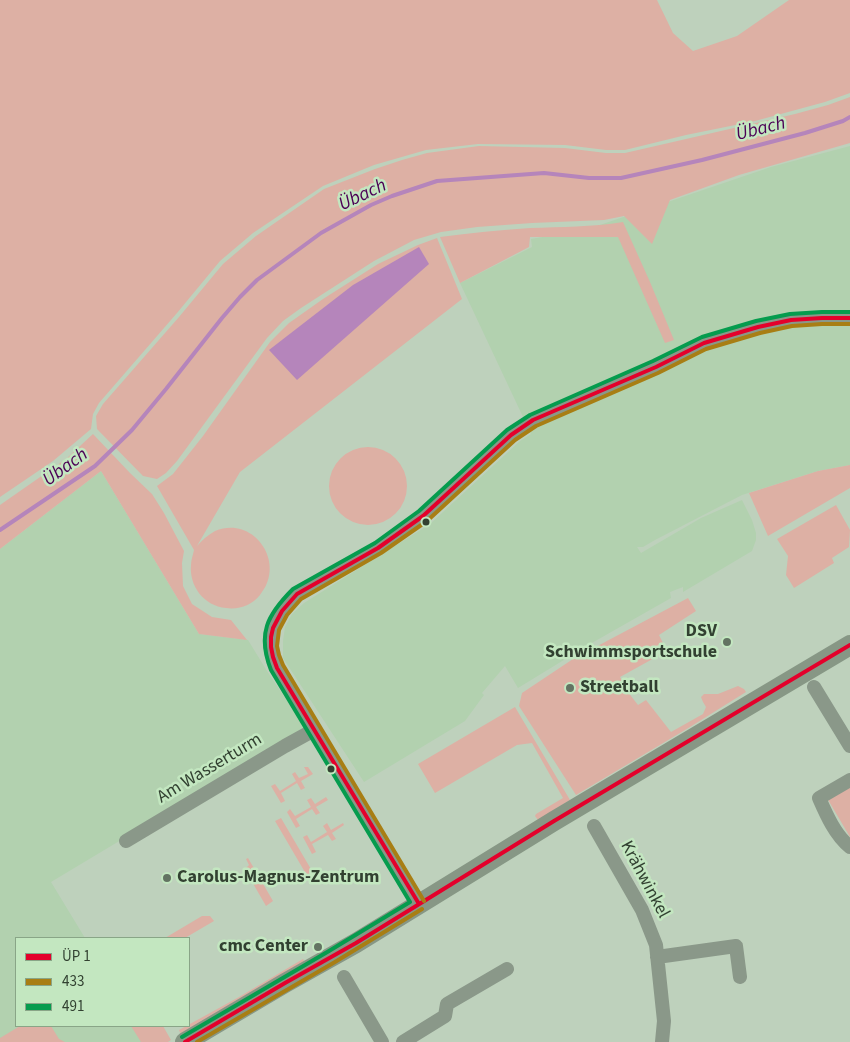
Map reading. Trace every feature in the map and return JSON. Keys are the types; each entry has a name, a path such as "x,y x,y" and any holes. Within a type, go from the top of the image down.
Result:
{"main road":[{"path":"185,1042 356,943 850,644"}],"street":[{"path":"419,904 276,668 271,655 271,638 274,622 287,604 297,594 378,548 422,516 511,435 533,420 656,368 704,343 758,327 791,320 850,318"},
{"path":"814,687 850,746"},
{"name":"Am Wasserturm","path":"126,841 314,730"},
{"path":"850,780 819,798 837,832 850,847"},
{"name":"Krähwinkel","path":"594,826 642,910 656,945 664,1021 662,1042"},
{"path":"657,957 736,946 740,977"},
{"path":"403,1042 445,1016 447,1004 507,969"},
{"path":"344,977 382,1042"}],"shaded area":[{"path":"0,0 657,0 673,33 693,51 737,36 789,0 850,0 850,93 825,102 755,121 625,150 606,150 565,145 478,144 426,150 374,165 323,186 253,233 220,261 99,403 93,414 91,429 53,461 0,497"},
{"path":"850,97 850,143 739,175 670,200 652,244 624,216 604,220 477,227 441,232 414,240 374,261 283,321 267,338 177,461 166,473 157,479 143,476 97,429 96,416 103,404 223,264 256,236 324,189 375,169 427,153 479,146 565,148 606,153 625,153 795,114"},
{"path":"850,146 850,465 818,471 742,495 643,547 637,547 641,553 701,518 742,500 756,533 756,540 752,551 683,592 683,587 670,592 671,598 518,688 505,666 482,693 484,695 465,721 364,782 283,658 285,627 292,614 304,603 430,524 520,441 531,434 460,283 532,247 531,239 588,229 771,167"},
{"path":"623,222 674,340 665,343 618,237 530,237 529,247 460,283 440,237 530,228 588,226"},
{"path":"437,238 462,299 240,472 197,546 215,531 229,528 242,530 253,536 262,545 268,556 270,569 267,582 260,595 253,602 236,608 218,606 211,603 195,587 191,573 191,561 194,550 157,486 173,474 203,436 270,342 289,323 378,264"},
{"path":"419,247 429,264 297,380 269,350 353,285"},
{"path":"93,434 152,494 164,513 184,551 182,563 183,586 192,604 212,617 231,620 247,640 199,634 101,471 0,549 0,505 66,459"},
{"path":"360,447 376,447 390,453 401,464 407,478 407,494 401,508 390,519 376,525 360,525 346,519 335,508 329,494 329,478 335,464 346,453"},
{"path":"850,465 850,488 768,536 749,493 818,471"},
{"path":"101,471 199,634 248,640 306,729 51,882 84,937 15,937 15,1027 139,1027 148,1042 0,1042 0,549"},
{"path":"836,505 850,530 849,547 832,558 834,563 794,588 786,575 788,556 777,539"},
{"path":"688,598 696,611 659,635 667,651 620,677 631,696 638,705 646,700 671,732 703,714 706,707 701,697 704,694 718,694 738,686 746,692 576,795 519,706 522,693 573,659"},
{"path":"515,707 570,800 538,820 535,816 563,798 532,743 517,745 435,793 418,764"},
{"path":"304,767 308,767 313,774 301,781 305,788 301,790 297,783 281,793 285,801 281,803 271,786 275,784 280,791 296,781 292,774 295,772 299,778 308,774"},
{"path":"850,783 850,837 827,798"},
{"path":"326,797 328,800 316,807 320,813 316,815 312,809 296,819 300,826 296,828 287,812 290,809 295,816 311,807 307,800 311,798 315,804"},
{"path":"281,818 315,876 309,879 275,821"},
{"path":"327,823 331,830 343,823 344,825 332,833 336,839 332,841 328,835 312,844 316,852 312,854 303,837 307,835 311,842 327,832 323,826"},
{"path":"248,858 273,901 266,906 246,868 249,865 246,859"},
{"path":"202,916 210,916 214,921 187,937 167,937"},
{"path":"303,959 306,964 181,1035 179,1030 190,1027 190,1024"},
{"path":"18,1027 52,1027 59,1039 65,1042 0,1042 0,1038"},
{"path":"132,1027 164,1027 171,1040 168,1042 141,1042"}],"waterway":[{"name":"Übach","path":"0,530 95,466 132,430 222,318 257,280 321,233 371,205 437,181 544,173 589,178 621,178 702,160 805,133 850,117"}],"transit line":[{"name":"491","path":"182,1037 410,902 271,670 265,646 265,635 271,617 284,598 293,589 375,543 419,511 507,430 530,415 653,361 702,337 756,321 790,314 850,312"},
{"path":"419,904 277,668 271,647 271,637 273,628 282,611 297,594 378,548 423,516 511,435 533,420 656,367 704,343 758,327 791,320 850,318"},
{"name":"433","path":"424,901 283,665 277,646 279,630 287,615 301,599 381,553 427,521 515,440 536,426 658,373 706,349 760,333 792,326 850,324"},
{"path":"185,1042 356,943 554,821 850,645"},
{"name":"433","path":"197,1042 422,909"}],"place":[{"name":"DSV Schwimmsportschule","path":"727,642"},
{"name":"Streetball","path":"570,688"},
{"name":"Carolus-Magnus-Zentrum","path":"167,878"},
{"name":"cmc Center","path":"318,947"}]}
